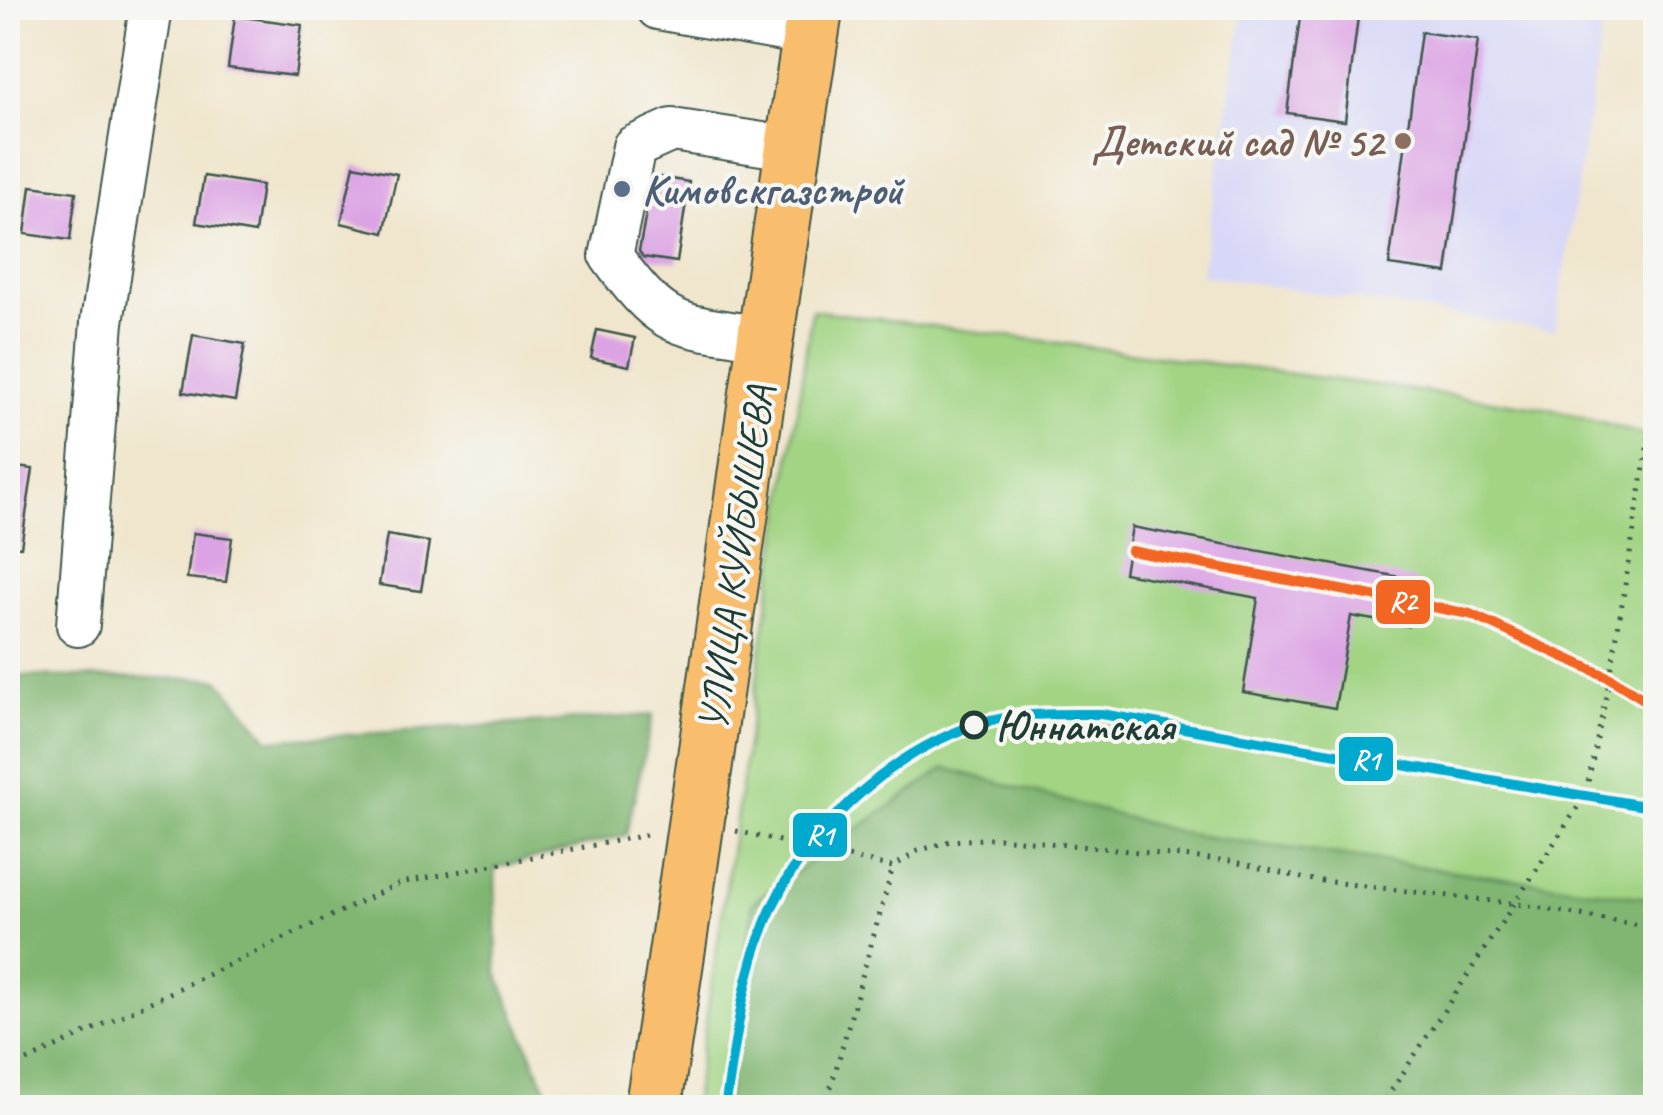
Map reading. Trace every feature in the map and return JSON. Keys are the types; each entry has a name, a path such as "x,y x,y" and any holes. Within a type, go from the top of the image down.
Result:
{"main road":[{"name":"УЛИЦА КУЙБЫШЕВА","path":"653,1108 698,824 813,22"}],"street":[{"path":"78,625 102,322 150,8"},
{"path":"658,8 813,22"},
{"path":"765,338 675,324 643,300 611,256 634,146 672,130 794,150"}],"path":[{"path":"1380,1108 1585,796 1610,678 1656,392"},
{"path":"8,1070 400,883 698,824 893,867"},
{"path":"825,1108 893,867 918,851 950,841 999,838 1231,861 1306,878 1517,904 1656,928"}],"shaded area":[{"name":"Детский сад № 52","path":"1244,8 1605,8 1555,331 1201,275"}],"green space":[{"path":"812,310 1546,408 1655,438 1655,1107 693,1108"},
{"path":"8,676 218,679 269,740 653,715 626,835 495,868 497,973 554,1107 8,1107"},
{"path":"945,768 1186,834 1655,899 1655,1107 725,1107 753,902"}],"building":[{"path":"1301,10 1358,17 1345,121 1287,113"},
{"path":"235,16 302,25 295,76 228,68"},
{"path":"1421,32 1478,40 1447,273 1389,265"},
{"path":"354,165 397,174 384,233 341,223"},
{"path":"204,176 262,185 255,233 196,223"},
{"path":"653,176 689,182 677,262 643,257 639,251"},
{"path":"31,186 76,192 70,240 25,234"},
{"path":"597,330 635,338 629,366 591,358"},
{"path":"193,335 245,344 235,401 183,392"},
{"path":"8,466 33,469 21,547 8,546"},
{"path":"1132,527 1416,580 1408,626 1351,616 1335,708 1243,692 1258,598 1124,573"},
{"path":"193,533 232,538 226,582 187,578"},
{"path":"387,535 429,542 421,591 379,585"}],"transit line":[{"name":"R2","path":"1131,551 1470,614 1610,678 1656,707"},
{"name":"R1","path":"725,1108 751,966 781,889 824,830 878,778 908,757 972,726 1019,716 1101,714 1656,808"}],"place":[{"name":"Детский сад № 52","path":"1403,141"},
{"name":"Кимовскгазстрой","path":"622,189"},
{"name":"Юннатская","path":"974,725"}]}
